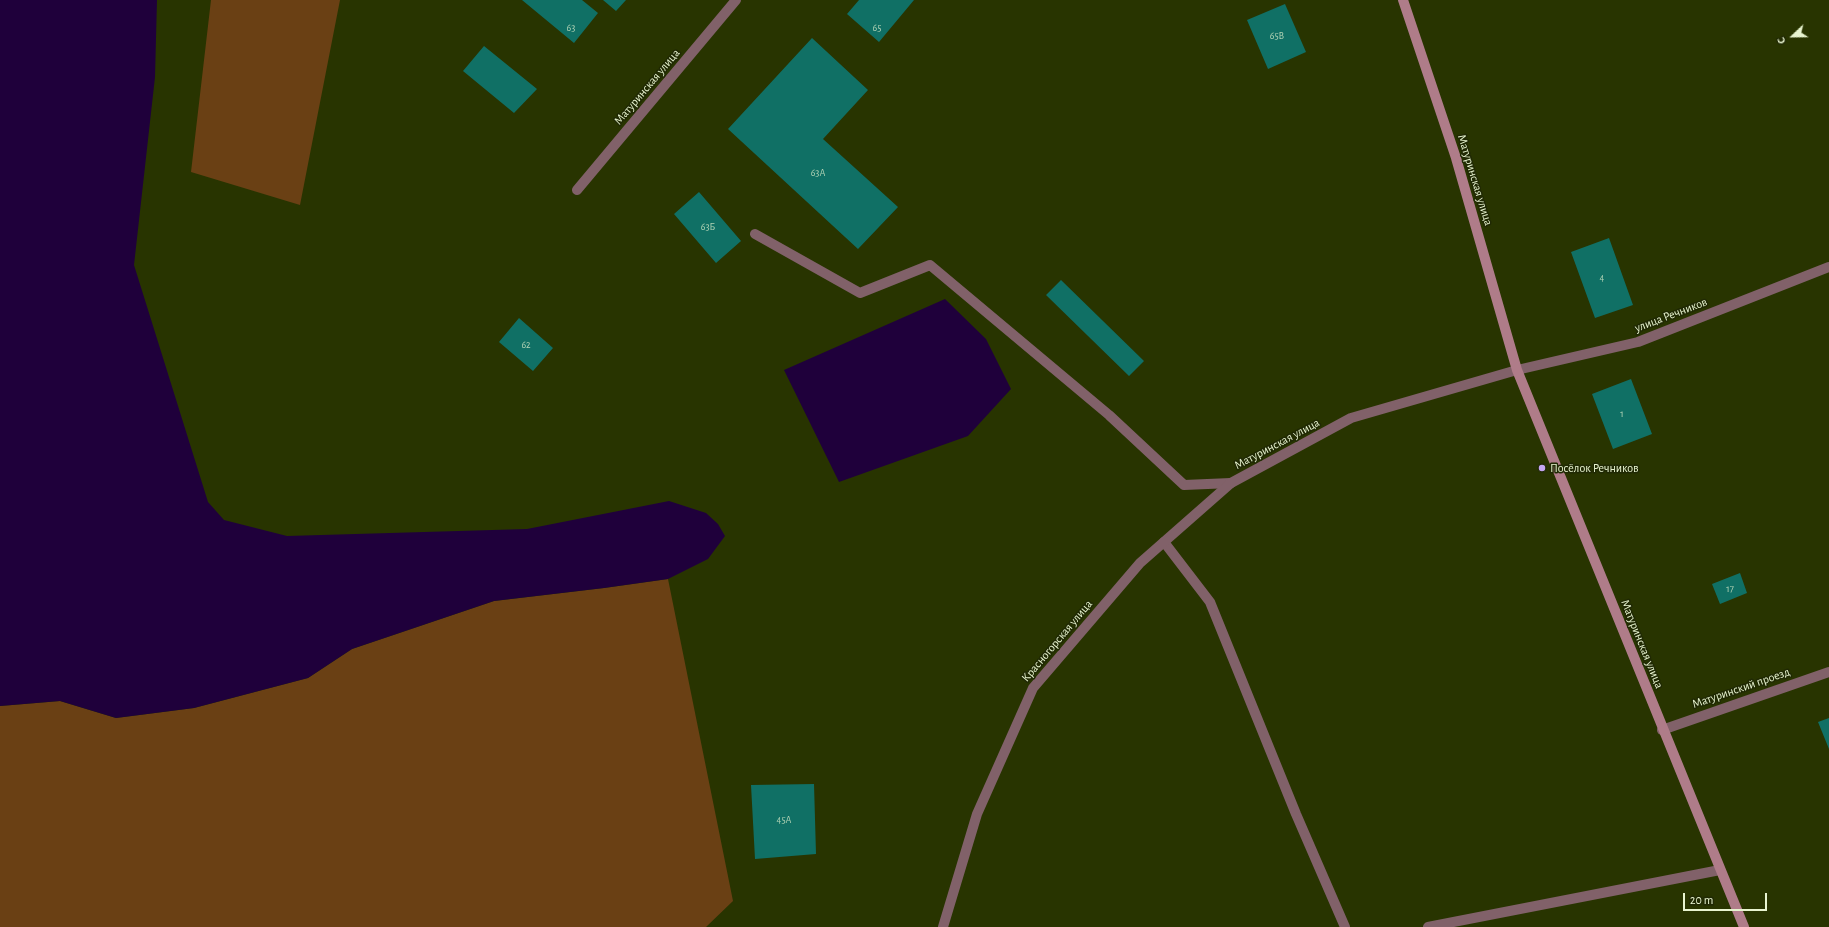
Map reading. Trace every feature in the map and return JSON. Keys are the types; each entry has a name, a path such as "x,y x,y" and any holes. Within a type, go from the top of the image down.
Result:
{"street":[{"name":"Матуринская улица","path":"577,190 736,0"},
{"name":"Матуринская улица","path":"1404,0 1456,158 1517,370 1662,730 1744,927"},
{"path":"755,234 860,293 930,266 1109,414 1184,485 1232,483"},
{"name":"улица Речников","path":"1517,370 1638,342 1829,267"},
{"name":"Матуринская улица","path":"1232,483 1351,418 1517,370"},
{"name":"Красногорская улица","path":"943,927 977,814 1033,688 1140,563 1232,483"},
{"path":"1164,542 1210,602 1296,814 1345,927"},
{"name":"Матуринский проезд","path":"1662,730 1829,672"},
{"path":"1428,927 1720,870"}],"shaded area":[{"path":"0,0 157,0 155,77 134,265 208,502 224,520 287,536 527,529 669,501 706,513 718,524 725,536 708,559 668,579 494,601 352,649 308,678 194,708 116,718 60,701 0,706"},
{"path":"211,0 340,0 300,205 191,172"},
{"path":"945,299 986,339 1011,389 968,436 839,482 784,370"},
{"path":"668,579 733,901 706,927 0,927 0,706 60,701 116,718 194,708 308,678 352,649 494,601"}],"building":[{"path":"522,0 582,0 598,13 574,43"},
{"path":"603,0 626,0 616,11"},
{"path":"859,0 914,0 879,42 847,14"},
{"path":"1285,4 1306,52 1268,69 1247,20"},
{"path":"812,38 868,90 823,139 898,207 858,249 728,129"},
{"path":"484,46 537,89 514,113 463,71"},
{"path":"699,192 741,241 716,263 674,214"},
{"path":"1609,238 1633,305 1595,318 1571,252"},
{"path":"1061,280 1144,361 1129,376 1046,295"},
{"path":"519,318 553,348 533,371 499,342"},
{"path":"1631,379 1652,434 1613,449 1592,394"},
{"path":"1740,573 1747,593 1720,604 1712,584"},
{"path":"1829,718 1829,749 1818,722"},
{"path":"814,784 816,854 755,859 751,785"}],"place":[{"name":"Посёлок Речников","path":"1542,468"}]}
